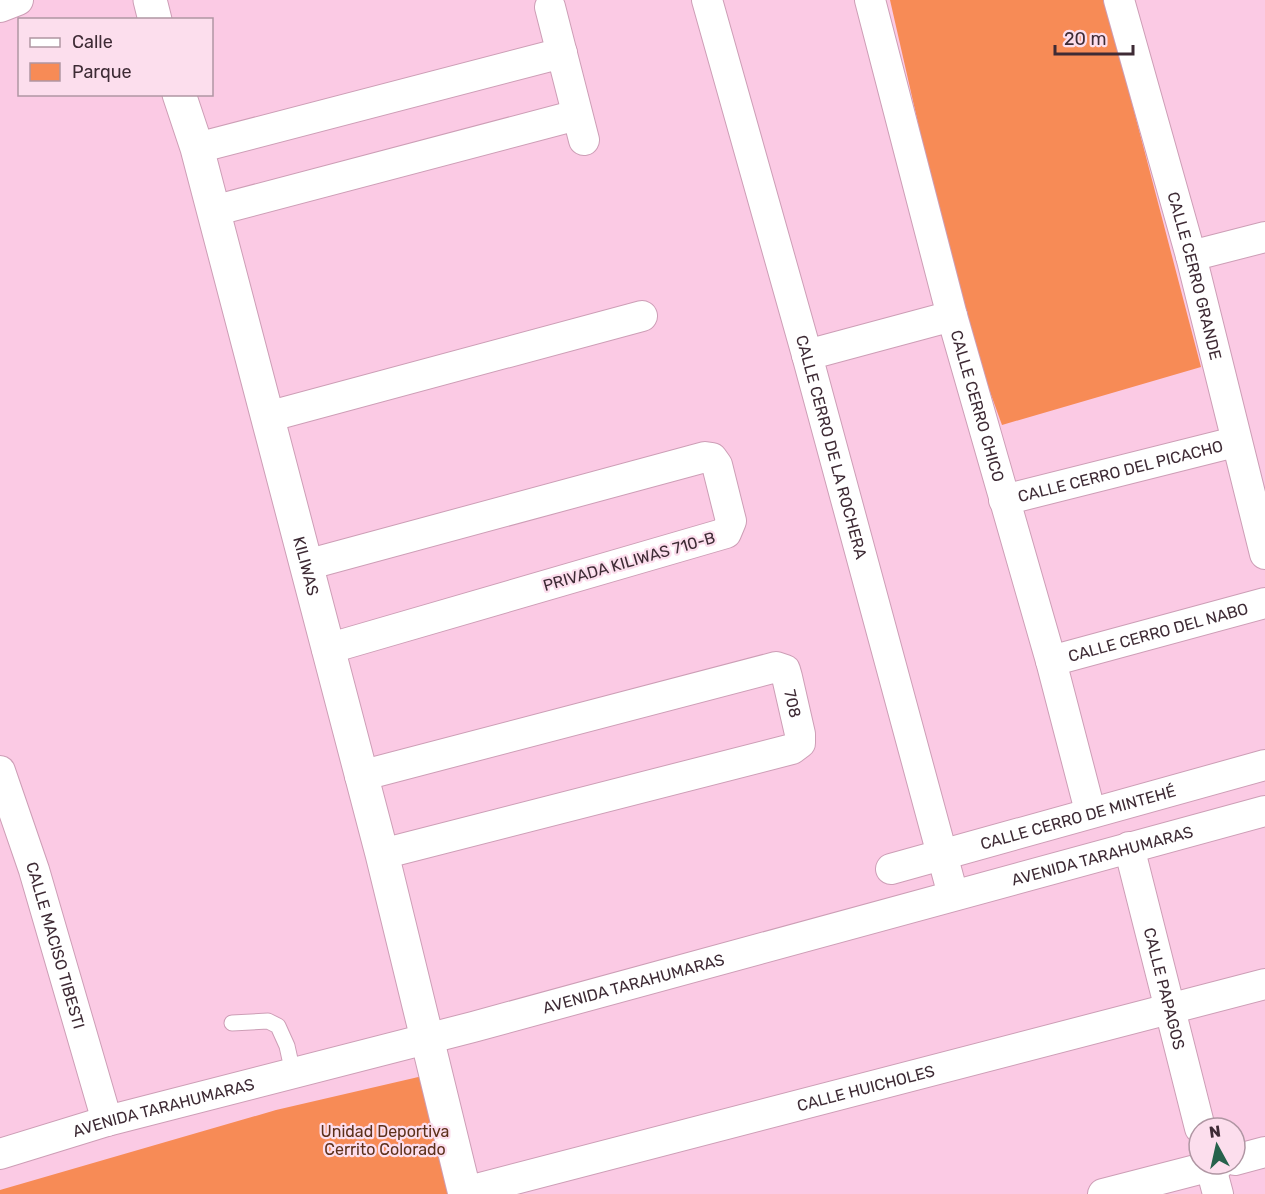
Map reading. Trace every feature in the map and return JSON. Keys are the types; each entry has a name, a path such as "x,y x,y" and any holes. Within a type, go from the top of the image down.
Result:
{"street":[{"path":"0,7 18,0"},
{"path":"150,0 154,18"},
{"name":"CALLE CERRO DE LA ROCHERA","path":"707,0 807,355 953,895"},
{"name":"CALLE CERRO CHICO","path":"870,0 952,316 1051,662 1090,811"},
{"name":"CALLE CERRO GRANDE","path":"1119,0 1191,256 1235,442 1265,554"},
{"path":"213,211 581,127 550,7"},
{"path":"197,148 562,53"},
{"name":"KILIWAS","path":"180,96 197,148 382,854 465,1193"},
{"path":"1191,256 1265,237"},
{"path":"267,417 642,316"},
{"path":"807,355 952,316"},
{"name":"CALLE CERRO DEL PICACHO","path":"1004,500 1235,442"},
{"name":"PRIVADA KILIWAS 710-B","path":"306,565 705,457 712,458 717,465 731,521 726,533 327,649"},
{"name":"CALLE CERRO DEL NABO","path":"1051,662 1265,603"},
{"name":"708","path":"360,776 776,667 785,670 788,677 800,734 800,743 792,749 382,854"},
{"name":"CALLE CERRO DE MINTEHÉ","path":"891,868 943,855 1090,811 1265,765"},
{"name":"CALLE MACISO TIBESTI","path":"0,771 34,870 107,1121"},
{"name":"AVENIDA TARAHUMARAS","path":"0,1154 107,1121 426,1039 1265,811"},
{"name":"CALLE PAPAGOS","path":"1129,847 1197,1116"},
{"name":"CALLE HUICHOLES","path":"465,1193 1265,984"},
{"path":"1247,1159 1265,1152"},
{"path":"1103,1194 1189,1176"}],"lane":[{"path":"232,1023 268,1021 279,1026 293,1073"}],"green space":[{"path":"890,0 1105,0 1201,367 1002,425 961,312"},
{"name":"Unidad Deportiva Cerrito Colorado","path":"427,1075 459,1194 0,1194 0,1190 276,1110"}]}
